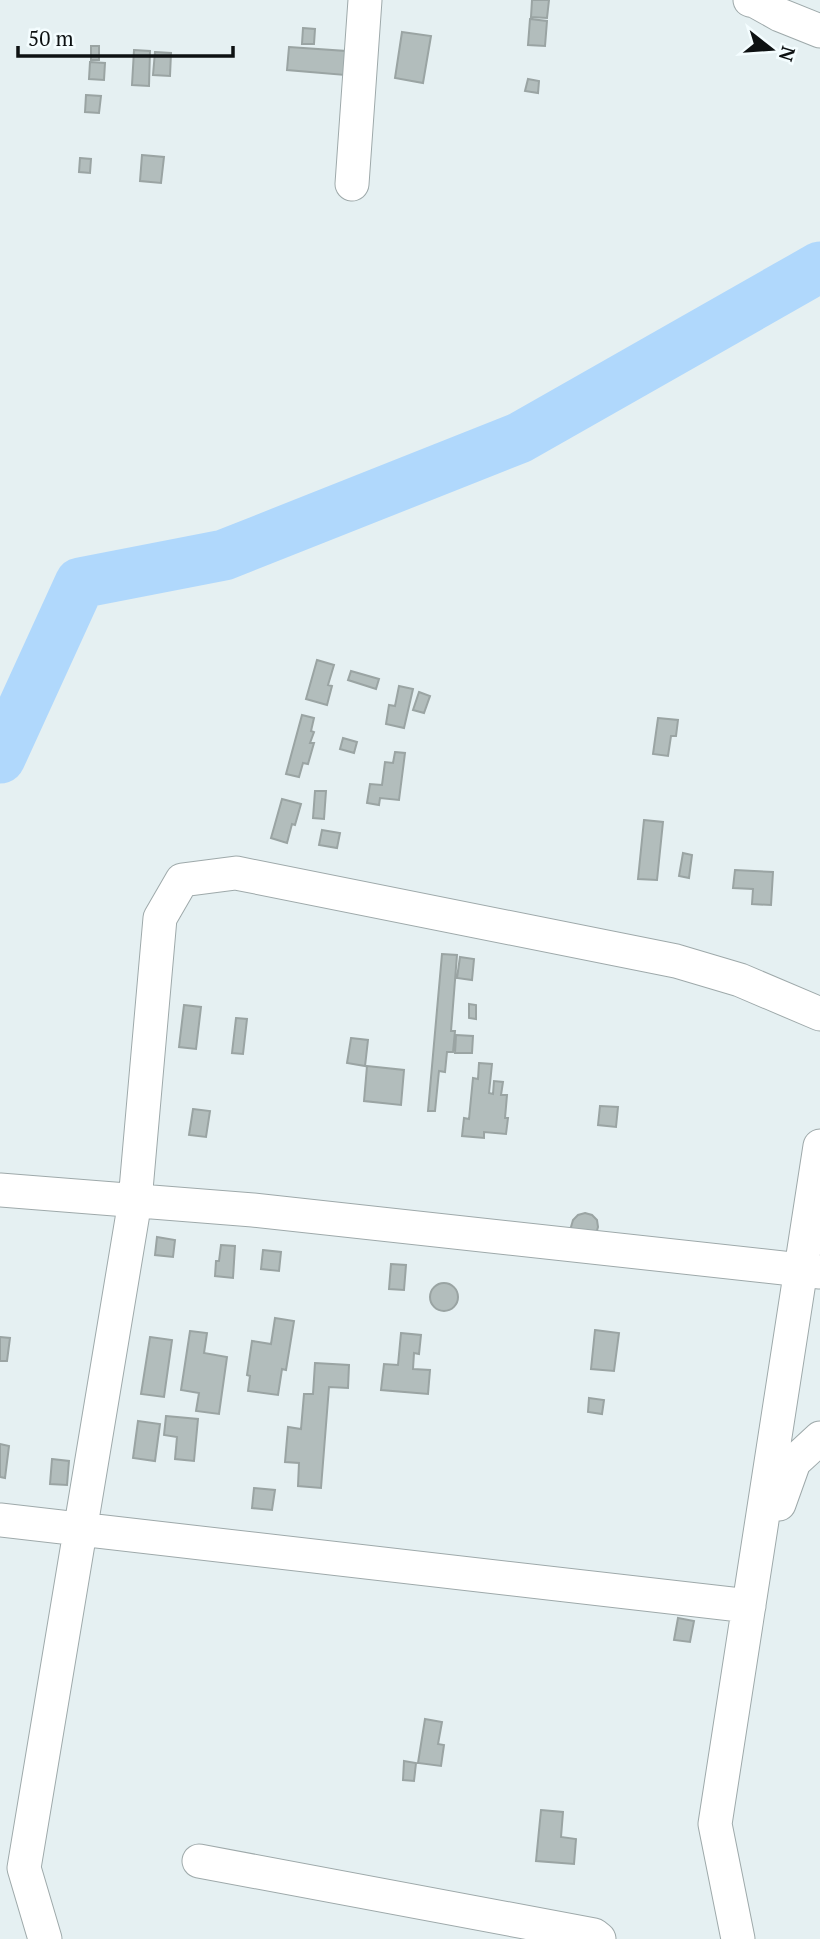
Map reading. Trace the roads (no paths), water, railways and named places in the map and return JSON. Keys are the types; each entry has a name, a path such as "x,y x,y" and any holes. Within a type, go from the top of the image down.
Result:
{"street":[{"path":"352,184 365,0"},
{"path":"750,0 820,31"},
{"path":"45,1939 24,1868 135,1201 160,918 182,880 236,873 676,961 740,980 820,1014"},
{"path":"738,1939 715,1824 751,1591 810,1271 820,1146"},
{"path":"0,1190 267,1212 810,1271"},
{"path":"751,1591 794,1462 820,1438"},
{"path":"0,1520 80,1530 751,1591"},
{"path":"199,1861 594,1935 599,1939"}],"waterway":[{"path":"0,758 80,583 224,555 519,438 820,267"}]}
